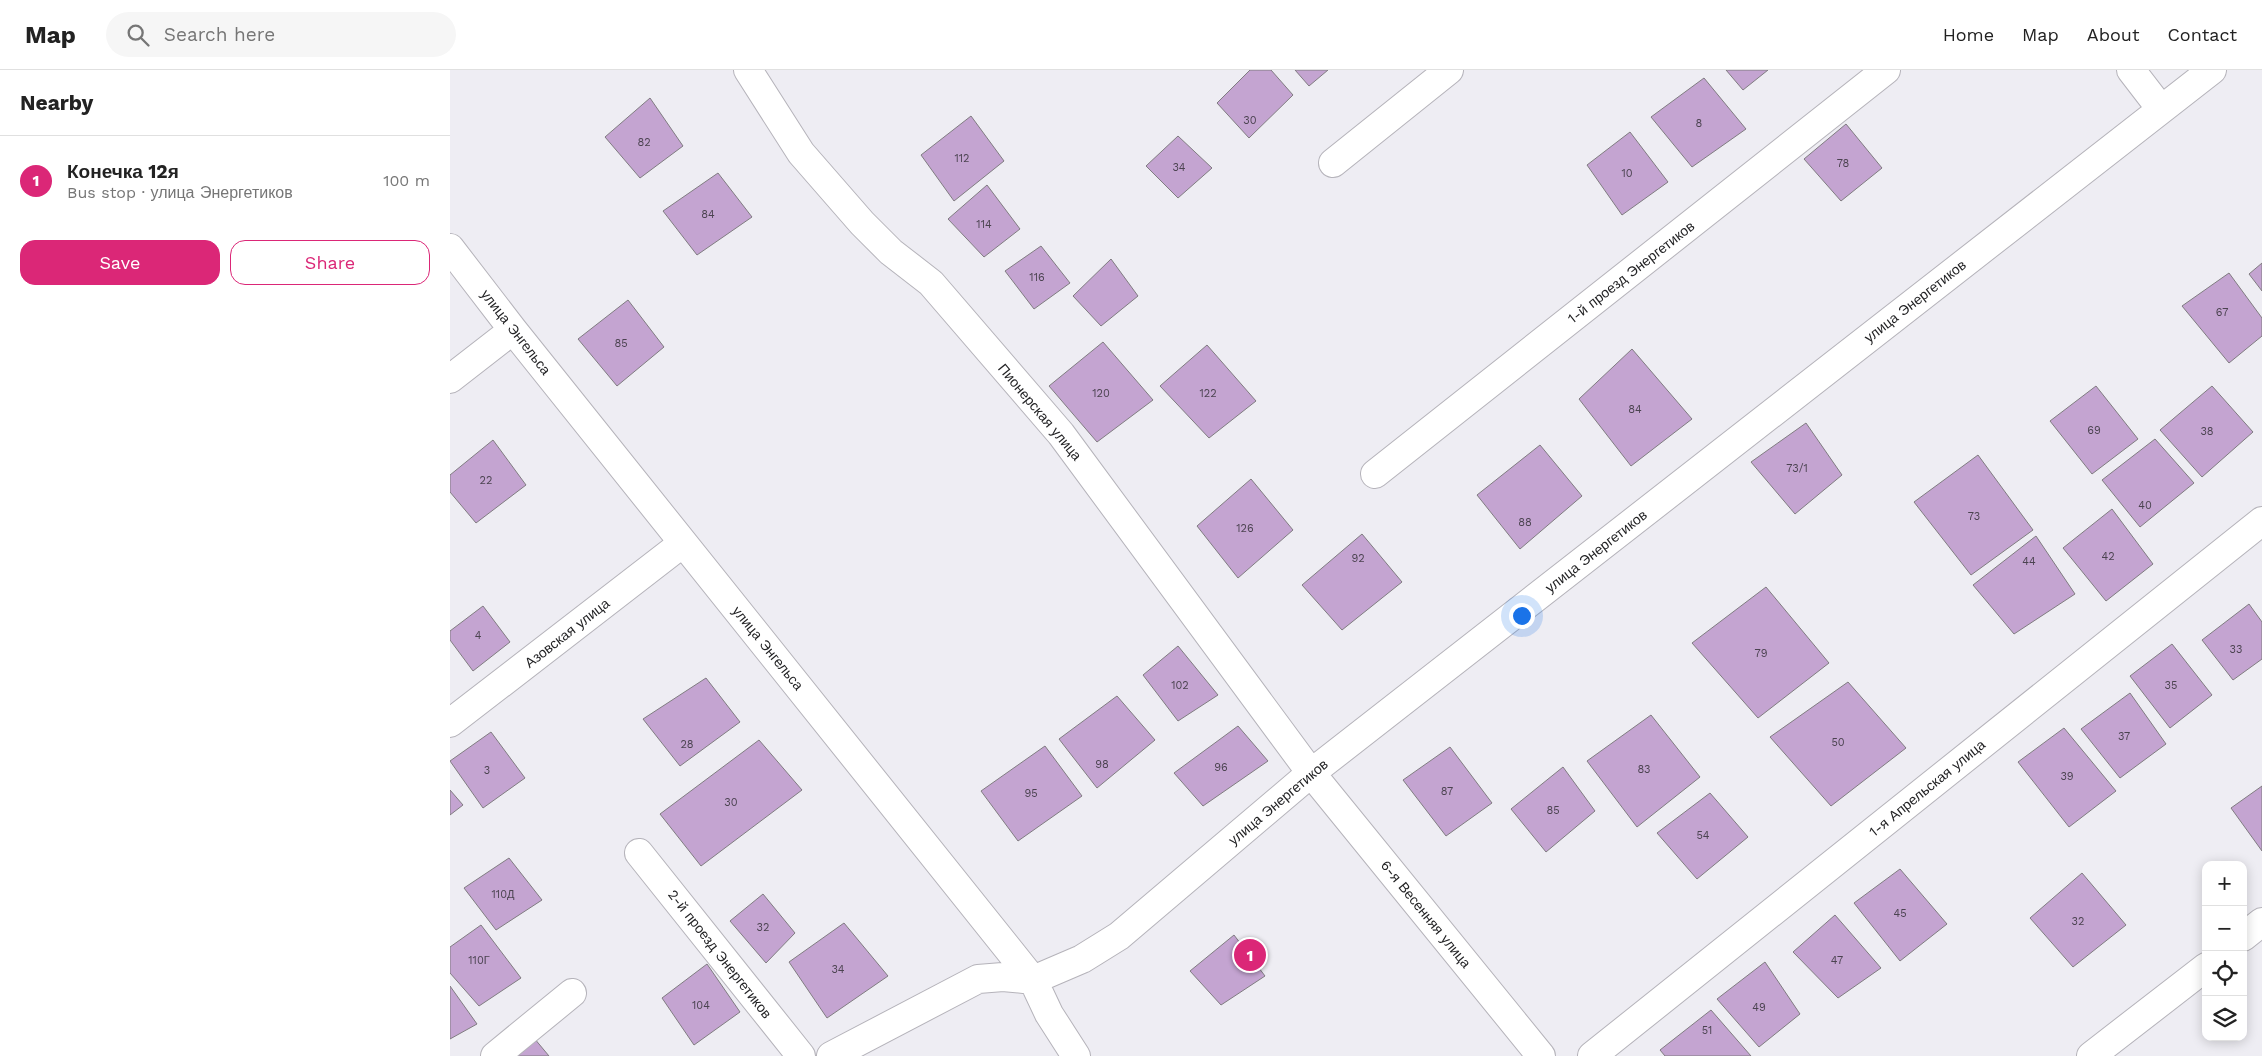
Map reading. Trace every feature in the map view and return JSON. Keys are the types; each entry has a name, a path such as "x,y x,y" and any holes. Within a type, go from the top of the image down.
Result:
{"street":[{"name":"Пионерская улица","path":"748,70 807,160 891,252 931,282 1061,434 1311,773"},
{"path":"1333,162 1449,70"},
{"name":"1-й проезд Энергетиков","path":"1375,474 1886,70"},
{"path":"2131,70 2161,109"},
{"name":"улица Энергетиков","path":"831,1056 978,979 1003,977 1033,980 1082,959 1119,936 1311,773 2212,70"},
{"name":"улица Энгельса","path":"450,248 513,330 1033,980 1049,1014 1076,1056"},
{"path":"450,378 513,330"},
{"name":"1-я Апрельская улица","path":"1592,1056 2262,521"},
{"name":"Азовская улица","path":"450,723 683,543"},
{"name":"6-я Весенняя улица","path":"1311,773 1540,1056"},
{"name":"2-й проезд Энергетиков","path":"639,853 801,1056"},
{"path":"2247,934 2262,922"},
{"path":"2091,1056 2202,970"},
{"path":"495,1056 572,993"}],"building":[{"path":"1250,70 1271,70 1293,95 1249,138 1217,103"},
{"path":"1295,70 1328,70 1309,86"},
{"path":"1726,70 1768,70 1743,90"},
{"path":"1704,78 1746,129 1692,167 1651,117"},
{"path":"650,98 683,146 640,178 605,137"},
{"path":"971,116 1004,161 954,201 921,155"},
{"path":"1846,124 1882,168 1841,201 1804,159"},
{"path":"1630,132 1668,182 1622,215 1587,165"},
{"path":"1178,136 1212,168 1178,198 1146,166"},
{"path":"718,173 752,217 697,255 663,211"},
{"path":"987,185 1020,229 984,257 948,219"},
{"path":"1041,246 1070,283 1034,309 1005,271"},
{"path":"1111,259 1138,296 1101,326 1073,296"},
{"path":"2262,263 2262,291 2249,274"},
{"path":"2229,273 2262,318 2262,336 2229,363 2182,306"},
{"path":"628,300 664,347 617,386 578,339"},
{"path":"1103,342 1153,400 1097,442 1049,386"},
{"path":"1207,345 1256,401 1209,438 1160,386"},
{"path":"1632,349 1692,419 1631,466 1579,399"},
{"path":"2096,386 2138,439 2092,474 2050,421"},
{"path":"2212,386 2253,432 2202,477 2160,430"},
{"path":"1806,423 1842,475 1795,514 1751,462"},
{"path":"2155,439 2194,483 2140,527 2102,480"},
{"path":"493,440 526,485 476,523 450,492 450,475"},
{"path":"1540,445 1582,496 1520,549 1477,495"},
{"path":"1978,455 2033,530 1971,575 1914,502"},
{"path":"1251,479 1293,530 1238,578 1197,526"},
{"path":"2112,509 2153,564 2106,601 2063,548"},
{"path":"1362,534 1402,582 1342,630 1302,585"},
{"path":"2036,536 2075,594 2014,634 1973,585"},
{"path":"1766,587 1829,663 1758,718 1692,643"},
{"path":"2249,604 2262,622 2262,659 2233,680 2202,640"},
{"path":"483,606 510,642 473,671 450,640 450,631"},
{"path":"2172,644 2212,695 2170,728 2130,676"},
{"path":"1178,646 1218,695 1178,721 1143,675"},
{"path":"706,678 740,722 680,766 643,719"},
{"path":"1848,682 1906,748 1831,806 1770,737"},
{"path":"2130,693 2166,744 2120,778 2081,729"},
{"path":"1117,696 1155,740 1097,788 1059,739"},
{"path":"1651,715 1700,777 1637,827 1587,761"},
{"path":"1238,726 1268,761 1203,806 1174,773"},
{"path":"2064,728 2116,791 2069,827 2018,762"},
{"path":"491,732 525,778 483,808 450,761"},
{"path":"759,740 802,790 701,866 660,814"},
{"path":"1045,746 1082,796 1018,841 981,791"},
{"path":"1450,747 1492,803 1446,836 1403,780"},
{"path":"1563,767 1595,811 1546,852 1511,809"},
{"path":"2262,786 2262,851 2231,808"},
{"path":"450,790 463,805 450,815"},
{"path":"1710,793 1748,837 1697,879 1657,833"},
{"path":"509,858 542,900 496,930 464,888"},
{"path":"1900,869 1947,924 1900,961 1854,903"},
{"path":"2082,873 2126,925 2073,967 2030,918"},
{"path":"763,894 795,933 766,963 730,921"},
{"path":"1835,915 1881,968 1838,998 1793,952"},
{"path":"844,923 888,976 827,1018 789,962"},
{"path":"481,925 521,978 479,1006 450,973 450,947"},
{"path":"1234,935 1265,976 1221,1005 1190,971"},
{"path":"1765,962 1800,1014 1759,1047 1717,999"},
{"path":"707,964 740,1012 694,1045 662,998"},
{"path":"450,986 477,1024 450,1039"},
{"path":"1711,1010 1751,1056 1665,1056 1660,1050"},
{"path":"534,1038 549,1056 509,1056"}],"place":[{"name":"Конечка 12я","path":"1250,955"}]}
